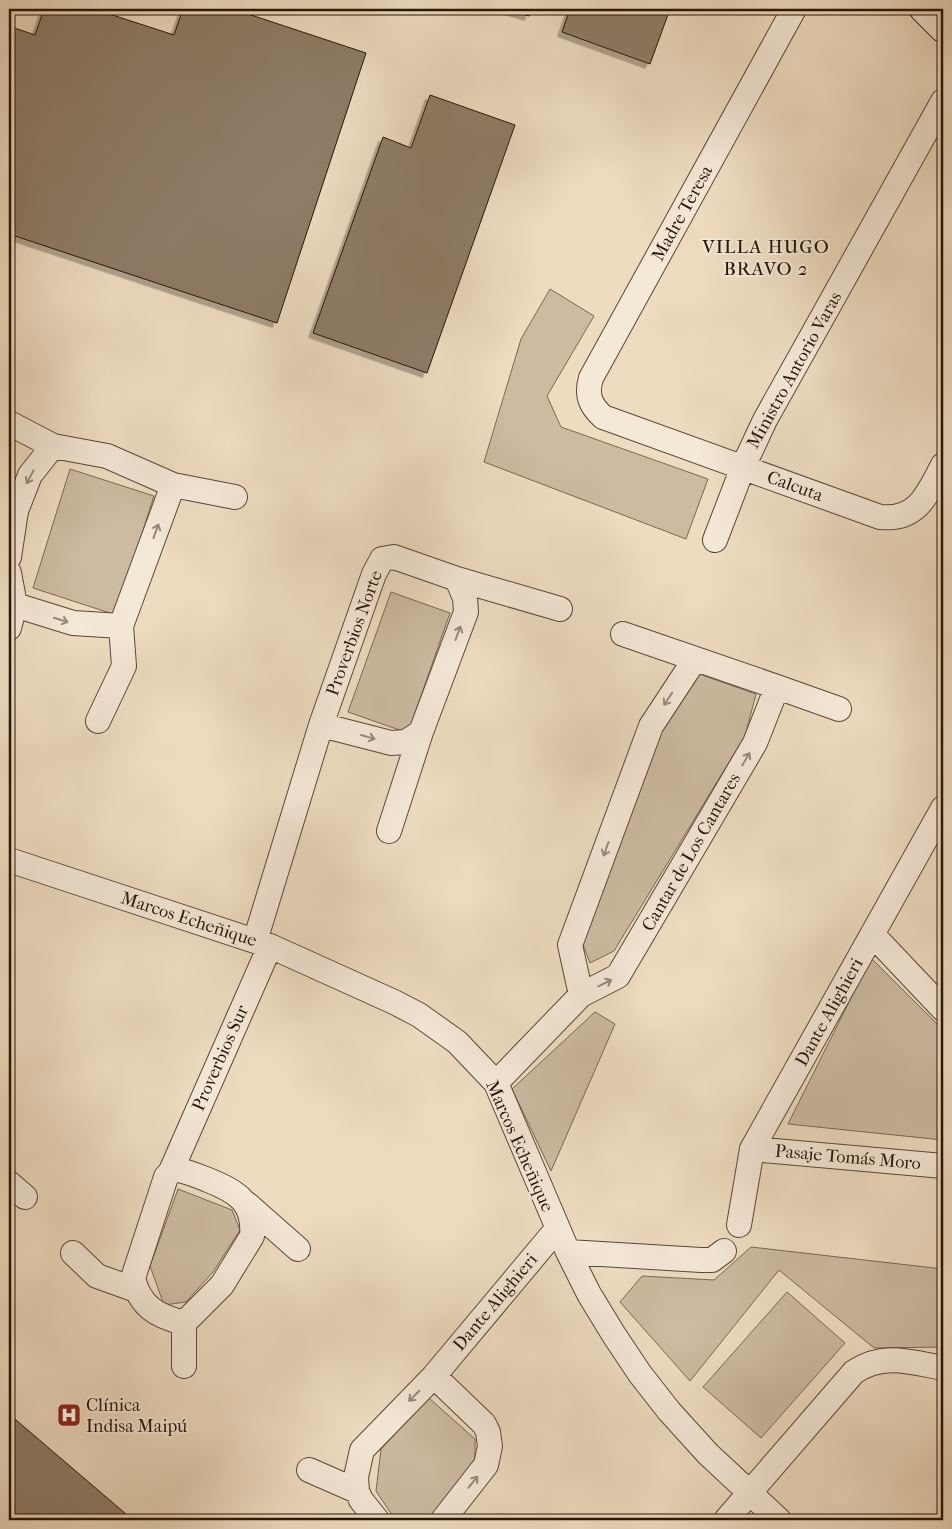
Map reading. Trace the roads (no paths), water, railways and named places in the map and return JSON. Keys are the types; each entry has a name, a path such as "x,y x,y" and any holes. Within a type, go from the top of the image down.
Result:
{"street":[{"name":"Madre Teresa","path":"603,417 594,408 589,399 588,389 591,378 794,9"},
{"path":"924,9 943,28"},
{"name":"Ministro Antorio Varas","path":"715,540 743,468 765,420 943,101"},
{"name":"Calcuta","path":"603,417 880,517 893,519 904,516 917,507 926,497 943,465"},
{"path":"9,424 53,446 107,456 173,484 235,497"},
{"path":"9,557 16,511 30,475 53,446"},
{"path":"98,721 124,666 121,626 173,484"},
{"name":"Proverbios Norte","path":"262,943 321,725 374,574 382,559 394,557 560,609"},
{"path":"9,573 12,617 121,626"},
{"path":"389,830 421,732 466,612 465,598 457,578"},
{"path":"623,634 839,709"},
{"path":"581,995 570,945 651,726 695,659"},
{"name":"Cantar de Los Cantares","path":"496,1083 581,995 618,976 755,743 776,687"},
{"path":"321,725 391,743 406,742 421,732"},
{"name":"Dante Alighieri","path":"739,1224 752,1149 943,808"},
{"name":"Marcos Echeñique","path":"9,860 262,943 394,1002 418,1015 457,1042 496,1083 568,1252 589,1294 640,1374 669,1411 708,1454 779,1520"},
{"path":"873,935 943,1009"},
{"name":"Proverbios Sur","path":"136,1290 133,1278 136,1266 162,1187 171,1171 262,943"},
{"name":"Pasaje Tomás Moro","path":"752,1149 943,1166"},
{"path":"171,1171 187,1171 237,1194 298,1249"},
{"path":"184,1366 184,1323 222,1286 252,1236 252,1226 246,1204"},
{"name":"Dante Alighieri","path":"357,1491 356,1477 362,1450 434,1376 557,1229"},
{"path":"568,1252 712,1260 724,1251"},
{"path":"73,1253 97,1276 136,1290 153,1312 165,1318 184,1323"},
{"path":"726,1520 854,1372 866,1364 879,1360 943,1368"},
{"path":"434,1376 484,1424 488,1432 490,1446 486,1465 443,1520"},
{"path":"309,1470 357,1491 360,1500 377,1520"}],"place":[{"name":"Clínica Indisa Maipú","path":"69,1415"}],"district":[{"name":"VILLA HUGO BRAVO 2","path":"766,257"}]}
